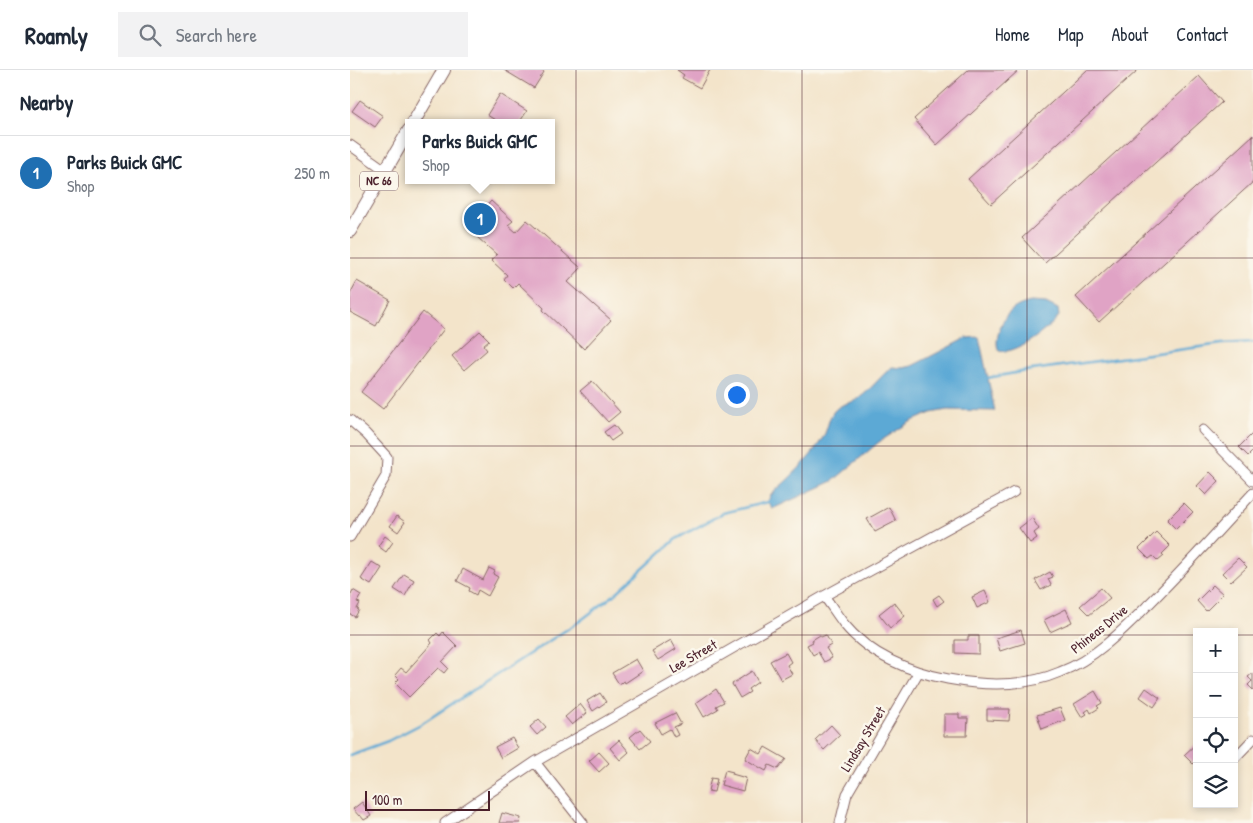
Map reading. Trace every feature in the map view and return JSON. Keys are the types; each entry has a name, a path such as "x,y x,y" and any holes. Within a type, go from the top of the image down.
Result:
{"main road":[{"path":"415,119 444,70"},
{"name":"NC 66","path":"350,231 405,137"}],"street":[{"path":"350,145 386,170"},
{"path":"350,420 387,457 386,476 350,538"},
{"path":"1203,430 1253,481"},
{"name":"Lee Street","path":"444,823 534,762 824,596 1014,492"},
{"name":"Phineas Drive","path":"824,596 854,635 879,654 918,673 967,683 1008,684 1046,677 1074,666 1111,639 1134,619 1253,493"},
{"name":"Lindsay Street","path":"840,823 847,794 918,673"},
{"path":"1238,755 1253,739"},
{"path":"534,762 583,823"}],"water":[{"path":"1031,302 1046,303 1058,309 1059,316 1048,328 1032,340 1014,349 999,351 997,345 998,335 1005,317 1018,306"},
{"path":"979,337 995,411 947,410 931,413 910,422 879,442 833,481 772,509 768,502 770,496 811,455 824,435 830,417 837,408 858,399 892,367 903,368 912,366 966,338"}],"building":[{"path":"504,70 540,70 544,72 534,88"},
{"path":"677,70 710,70 700,88 682,78 684,75"},
{"path":"968,70 1019,70 937,145 914,119"},
{"path":"1087,70 1138,70 991,204 968,179"},
{"path":"1199,76 1222,102 1045,263 1022,238"},
{"path":"500,94 527,111 522,119 494,119 487,115"},
{"path":"360,100 383,116 375,127 352,111"},
{"path":"1253,135 1253,182 1099,322 1076,297"},
{"path":"491,201 513,221 508,225 516,232 527,220 581,268 568,282 611,320 584,349 518,283 513,288 504,279 507,275 491,260 497,255 467,228"},
{"path":"357,281 390,300 376,326 350,312 350,294"},
{"path":"423,312 444,329 383,409 361,392"},
{"path":"480,331 489,340 483,345 487,350 464,370 452,356"},
{"path":"592,381 620,412 608,422 580,391"},
{"path":"614,425 621,434 611,441 604,432"},
{"path":"1253,433 1253,451 1248,456 1239,447"},
{"path":"1210,472 1219,481 1206,495 1197,486"},
{"path":"1184,503 1193,512 1176,529 1167,520"},
{"path":"889,507 896,521 875,532 867,519"},
{"path":"397,516 405,522 398,532 390,526"},
{"path":"1032,518 1039,529 1034,533 1037,538 1030,543 1019,528"},
{"path":"1156,532 1170,546 1162,554 1164,556 1158,561 1153,556 1149,559 1139,549"},
{"path":"385,536 393,542 386,552 378,546"},
{"path":"1238,558 1247,567 1231,582 1222,573"},
{"path":"372,562 382,568 371,585 361,579"},
{"path":"489,568 495,571 493,574 498,577 488,596 478,590 476,595 469,591 470,588 457,581 463,569 483,580"},
{"path":"1050,572 1053,577 1048,579 1051,585 1041,590 1035,580"},
{"path":"404,574 414,580 405,596 394,589"},
{"path":"1213,585 1223,594 1206,611 1197,601"},
{"path":"1101,588 1110,598 1089,615 1080,606"},
{"path":"353,590 361,595 357,602 360,603 357,609 359,610 355,617 350,614 350,596"},
{"path":"985,591 990,602 977,608 972,597"},
{"path":"939,595 944,601 937,606 933,599"},
{"path":"894,602 905,616 890,628 879,614"},
{"path":"1066,609 1072,622 1050,632 1044,620"},
{"path":"1021,630 1025,643 1000,651 996,638"},
{"path":"443,632 457,646 442,662 448,668 444,673 438,668 409,697 395,683 399,679 395,675 401,668 406,672 432,643 430,640 437,633 440,636"},
{"path":"820,635 821,637 826,635 831,645 826,648 832,658 824,662 818,652 813,655 807,645"},
{"path":"968,636 979,636 979,654 955,653 955,640 968,640"},
{"path":"671,640 676,649 658,660 652,651"},
{"path":"786,653 791,662 787,665 792,674 781,680 770,661"},
{"path":"636,659 643,671 625,683 624,681 619,684 612,673"},
{"path":"752,671 758,682 748,689 750,692 740,698 732,684"},
{"path":"1253,673 1253,690 1248,685 1252,681 1248,677"},
{"path":"1146,688 1160,698 1154,707 1140,697"},
{"path":"716,689 724,702 716,706 718,709 704,717 696,703"},
{"path":"1095,691 1102,703 1097,706 1099,708 1091,713 1089,709 1085,712 1087,714 1082,717 1074,704"},
{"path":"600,693 606,702 593,711 587,701"},
{"path":"580,704 587,713 572,725 565,717"},
{"path":"1060,708 1065,720 1042,729 1037,715"},
{"path":"987,709 1010,709 1009,721 987,720"},
{"path":"675,713 681,724 674,727 678,735 674,737 670,729 661,734 655,723"},
{"path":"944,714 959,714 959,718 968,718 967,736 944,736"},
{"path":"539,719 546,727 537,735 530,727"},
{"path":"831,725 840,735 824,750 815,740"},
{"path":"640,729 650,741 640,749 630,737"},
{"path":"512,738 518,748 501,758 495,747"},
{"path":"619,740 629,752 620,760 610,748"},
{"path":"765,747 786,759 778,769 769,765 766,771 745,759 751,748 761,754"},
{"path":"1193,747 1193,764 1184,755"},
{"path":"599,752 609,763 599,772 589,761"},
{"path":"725,770 746,778 743,791 721,785"},
{"path":"711,778 717,779 714,792 708,791"},
{"path":"362,802 371,816 364,820 353,809"},
{"path":"502,813 521,818 520,823 499,823"}],"waterway":[{"path":"987,378 1222,344 1253,342"},
{"path":"350,755 388,741 421,724 580,621 614,595 676,539 723,513 770,500"}],"place":[{"name":"Parks Buick GMC","path":"480,219"}]}
